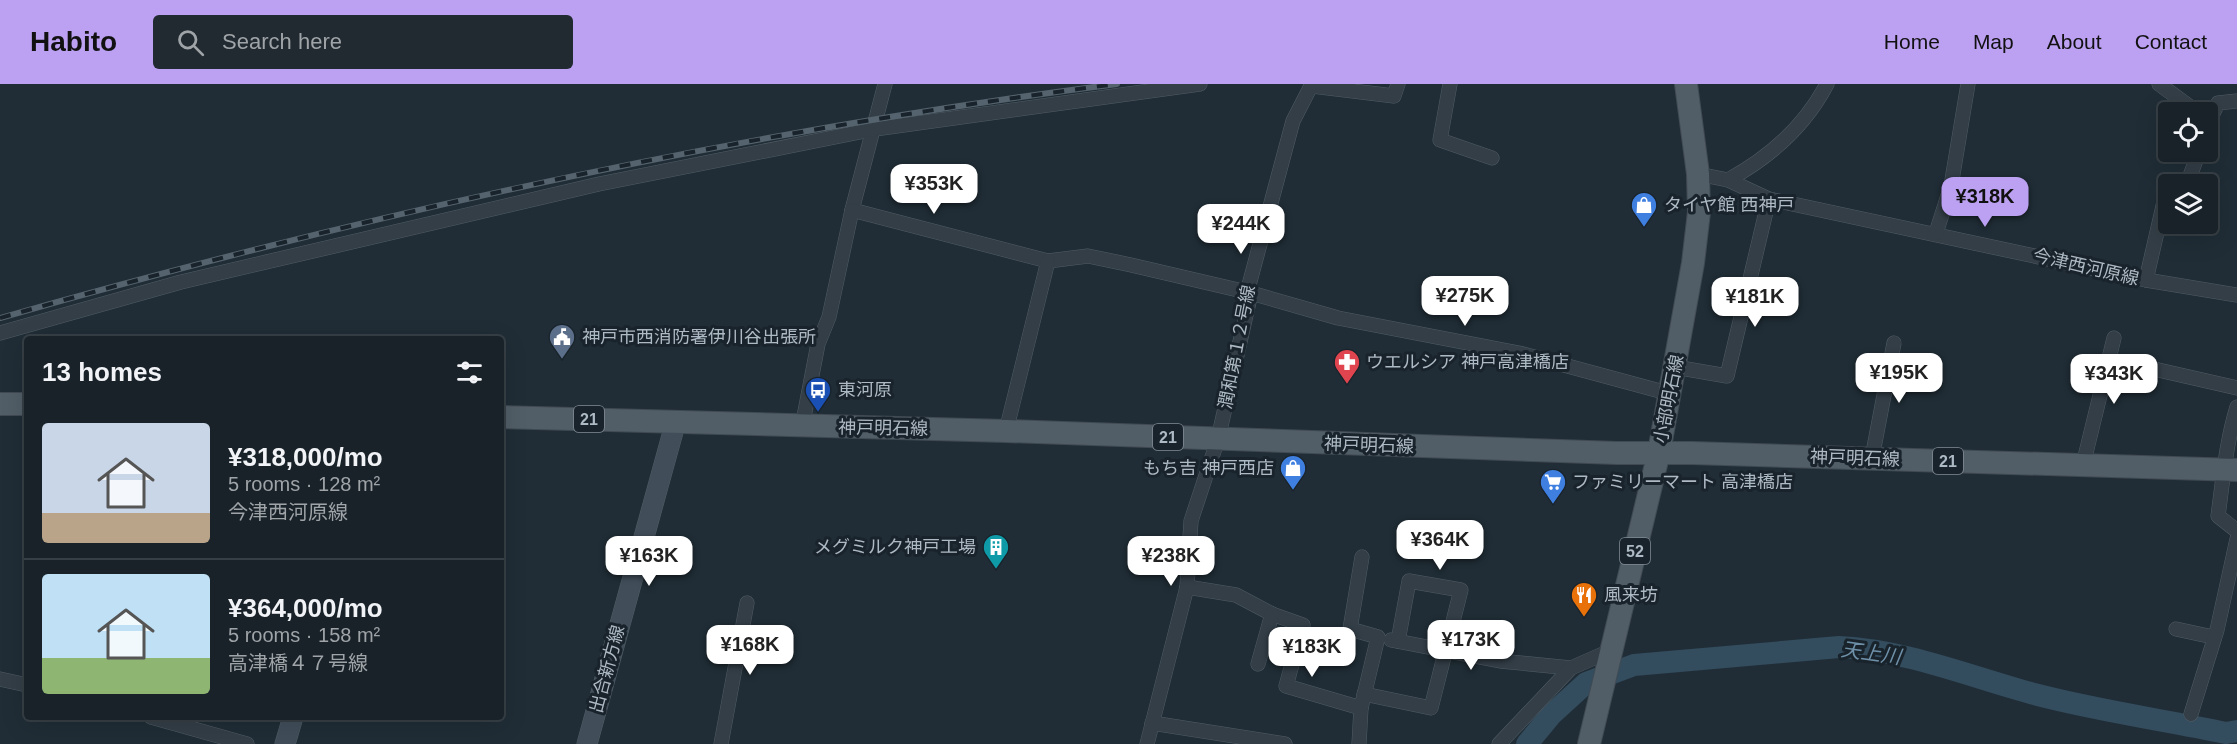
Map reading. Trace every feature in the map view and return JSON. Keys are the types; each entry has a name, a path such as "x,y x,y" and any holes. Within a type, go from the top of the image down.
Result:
{"main road":[{"name":"小部明石線","path":"1589,744 1659,452 1693,263 1699,212 1698,174 1686,84"},
{"path":"0,404 24,404"},
{"name":"神戸明石線","path":"504,417 1006,431 1605,453 1659,452 2231,469"}],"street":[{"path":"802,427 818,344 829,317 852,210 885,84"},
{"path":"0,333 181,282 599,184 875,129 1200,84"},
{"path":"1312,85 1394,96 1398,84"},
{"path":"1450,84 1440,140 1492,158"},
{"path":"1728,180 1748,169 1794,133 1827,84"},
{"path":"1936,233 1951,186 1968,84"},
{"path":"2159,84 2183,102"},
{"name":"潤和第１２号線","path":"1148,744 1187,587 1191,521 1218,439 1251,293 1249,285 1293,121 1312,85"},
{"path":"2218,103 2237,101"},
{"name":"今津西河原線","path":"1698,174 1728,180 1769,199 1936,233 2146,280 2237,295"},
{"path":"1675,367 1727,376 1769,199"},
{"path":"852,210 1048,261 1088,256 1251,293 1338,318 1519,354 1671,394"},
{"path":"2146,280 2158,228"},
{"path":"1006,431 1048,261"},
{"path":"2083,465 2114,338"},
{"path":"1872,458 1894,344"},
{"path":"2154,369 2237,388"},
{"path":"2237,407 2227,440 2231,469 2218,516 2237,531"},
{"name":"出合新方線","path":"587,744 676,421"},
{"path":"2191,714 2213,638 2237,539"},
{"path":"1362,558 1350,629 1377,637 1500,661 1571,668"},
{"path":"1364,694 1431,708 1461,590 1409,581 1398,641"},
{"path":"1187,587 1236,595 1272,614 1303,624 1286,686 1361,708"},
{"path":"721,744 747,603"},
{"path":"1258,664 1272,614"},
{"path":"2176,629 2213,638"},
{"path":"1359,744 1361,708 1377,637"},
{"path":"1499,744 1571,668 1612,650"},
{"path":"0,679 24,684"},
{"path":"162,720 247,744"},
{"path":"285,744 291,720"},
{"path":"1152,723 1285,744"}],"waterway":[{"name":"天上川","path":"1527,744 1551,715 1586,683 1634,665 1839,647 1890,653 2085,706 2226,733 2237,731"}],"railway":[{"path":"0,318 276,244 554,180 834,126 1117,84"}],"place":[{"name":"タイヤ館 西神戸","path":"1644,228"},
{"name":"神戸市西消防署伊川谷出張所","path":"562,360"},
{"name":"ウエルシア 神戸高津橋店","path":"1347,385"},
{"name":"東河原","path":"818,413"},
{"name":"もち吉 神戸西店","path":"1293,491"},
{"name":"ファミリーマート 高津橋店","path":"1553,505"},
{"name":"メグミルク神戸工場","path":"996,570"},
{"name":"風来坊","path":"1584,618"}]}
